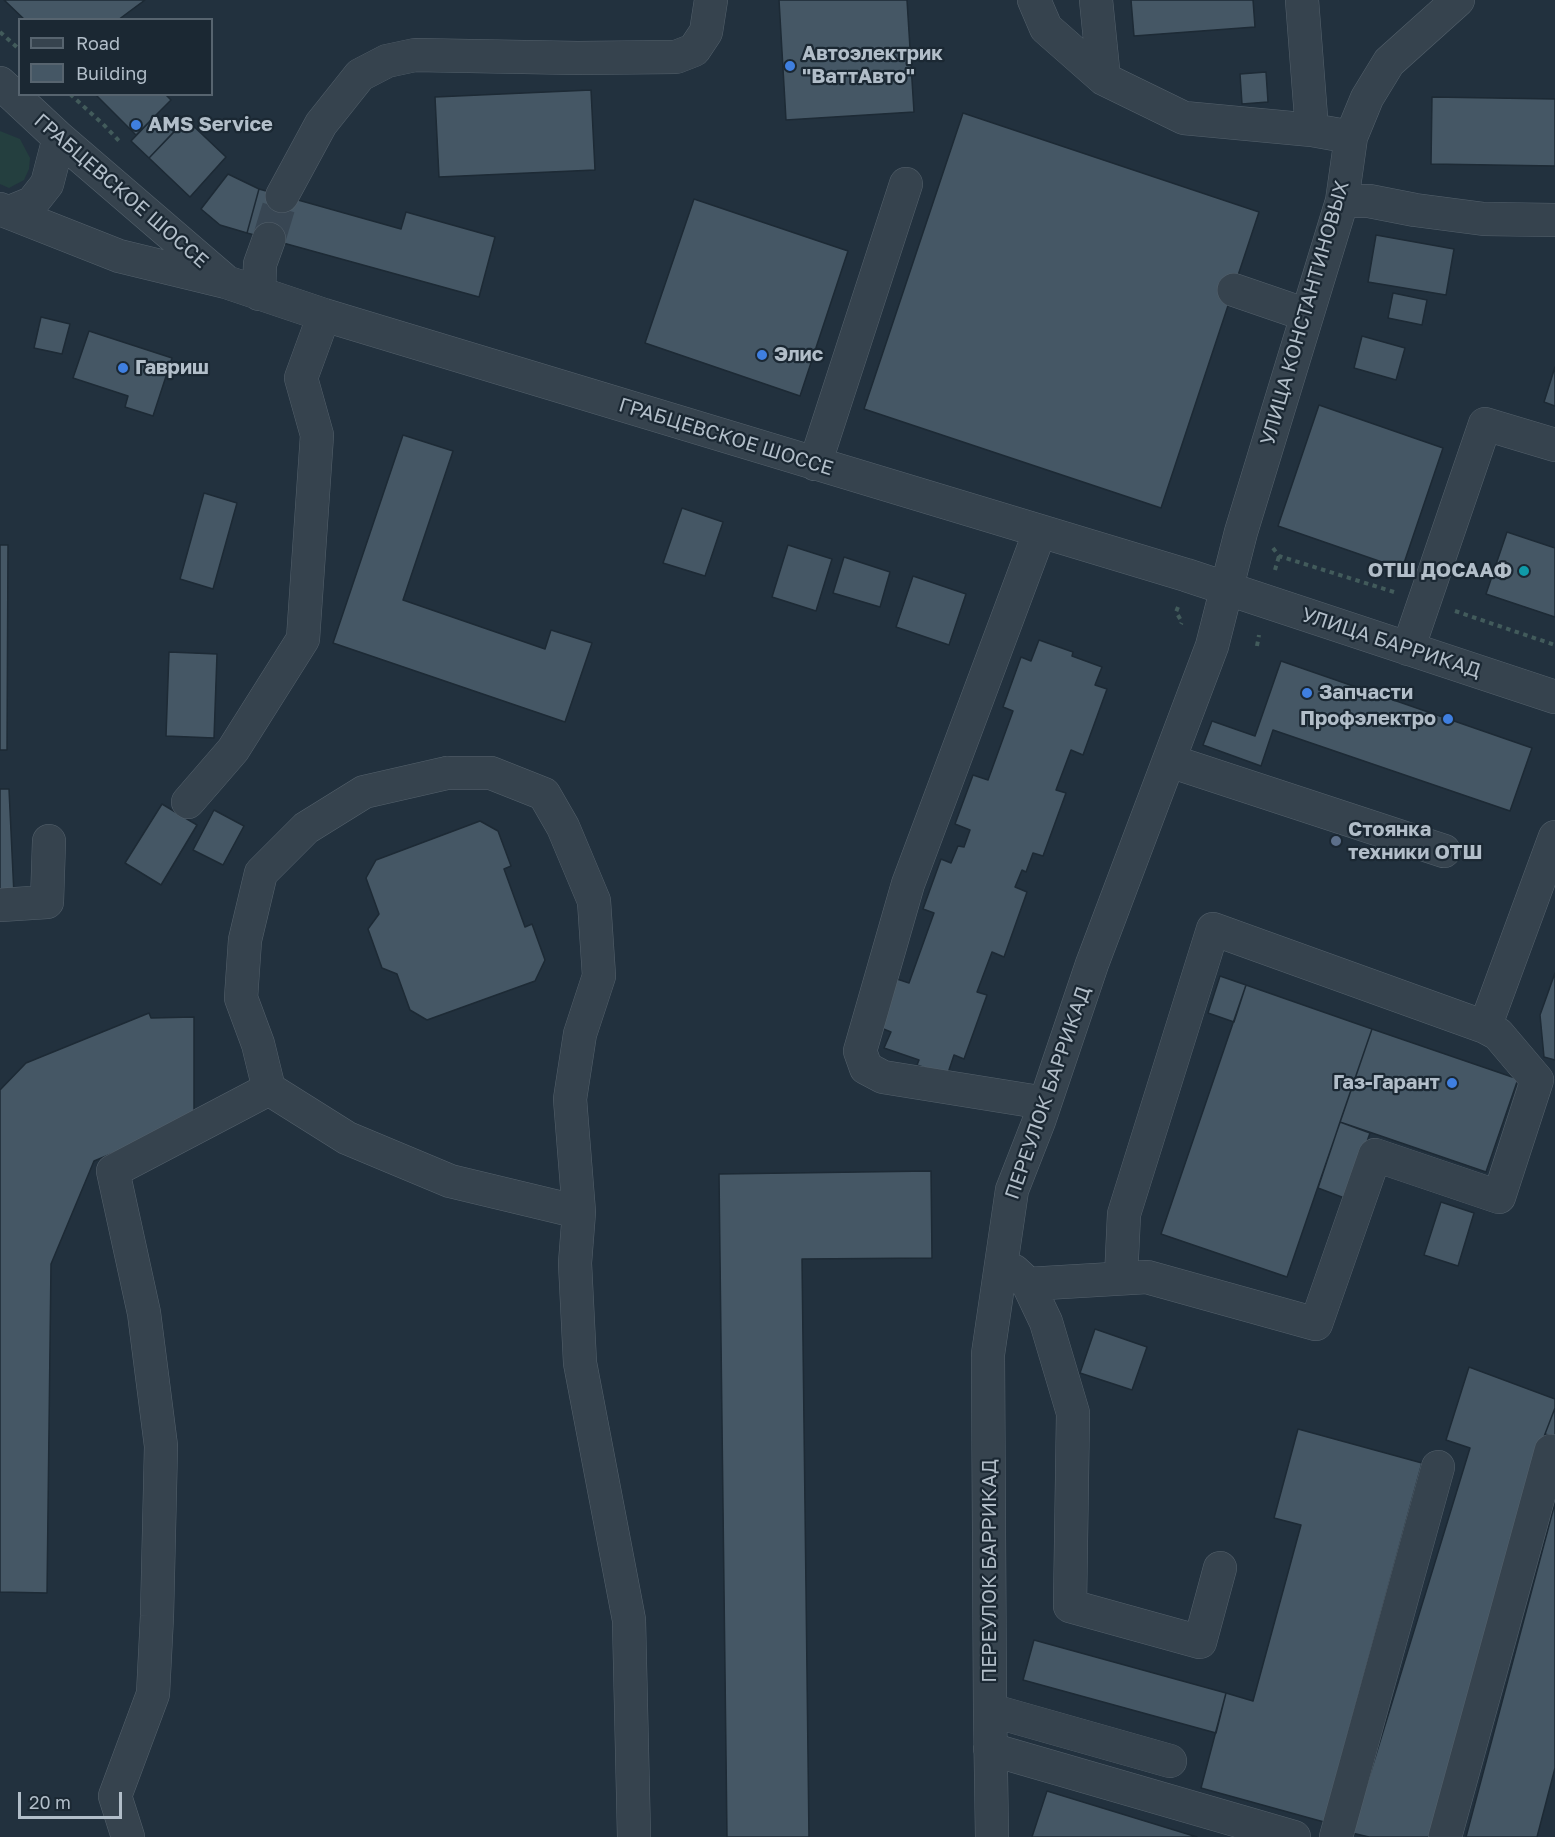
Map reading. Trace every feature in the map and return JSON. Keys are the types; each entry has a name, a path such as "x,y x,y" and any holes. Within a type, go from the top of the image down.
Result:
{"street":[{"path":"282,196 321,124 360,75 387,61 415,55 676,57 694,50 706,32 711,0"},
{"path":"1034,0 1046,28 1104,79 1184,118 1351,136"},
{"path":"1096,0 1104,79"},
{"path":"1302,0 1312,130"},
{"name":"УЛИЦА КОНСТАНТИНОВЫХ","path":"1227,589 1241,532 1342,201 1351,136 1367,98 1389,62 1458,0"},
{"name":"ГРАБЦЕВСКОЕ ШОССЕ","path":"6,92 226,282"},
{"path":"5,210 32,203 47,184 59,138"},
{"path":"815,464 906,184"},
{"path":"1342,201 1369,201 1484,219 1555,219"},
{"name":"ГРАБЦЕВСКОЕ ШОССЕ","path":"5,210 119,256 226,282 324,315 1227,589"},
{"path":"259,294 260,264 269,239"},
{"path":"1234,290 1306,315"},
{"path":"188,802 233,750 303,639 317,435 301,378 324,315"},
{"path":"1408,649 1485,424 1555,445"},
{"path":"1040,531 908,884 860,1051 866,1068 883,1077 1045,1103"},
{"name":"УЛИЦА БАРРИКАД","path":"1227,589 1555,697"},
{"name":"ПЕРЕУЛОК БАРРИКАД","path":"992,1837 988,1354 1012,1190 1045,1103 1092,964 1212,646 1227,589"},
{"path":"1170,761 1444,851"},
{"path":"579,1212 450,1181 347,1138 268,1089 258,1044 241,998 245,940 261,873 306,828 364,792 447,773 491,773 544,794 563,827 594,901 599,976 580,1034 570,1100 579,1212 575,1263 580,1363 629,1620 634,1837"},
{"path":"1485,1027 1555,837"},
{"path":"0,905 47,902 49,841"},
{"path":"1028,1284 1121,1278 1148,1276 1316,1324 1375,1155 1499,1197 1537,1080 1498,1034 1485,1027 1213,929 1124,1214 1121,1278"},
{"path":"128,1837 115,1796 153,1694 160,1446 144,1312 113,1171 268,1089"},
{"path":"1002,1259 1028,1284 1046,1322 1073,1413 1070,1606 1200,1642 1220,1568"},
{"path":"1445,1837 1551,1451 1555,1452"},
{"path":"1336,1837 1438,1467"},
{"path":"990,1710 1170,1761"},
{"path":"990,1749 1294,1837"}],"path":[{"path":"0,32 18,48"},
{"path":"1268,540 1279,556 1555,645"}],"green space":[{"path":"0,131 20,139 30,158 29,169 24,180 9,188 0,184"}],"building":[{"path":"4,0 145,0 121,18 23,18"},
{"path":"779,0 907,0 914,112 786,120"},
{"path":"1131,0 1253,0 1255,27 1134,36"},
{"path":"1266,72 1268,102 1242,104 1240,74"},
{"path":"591,90 595,170 439,177 435,97"},
{"name":"AMS Service","path":"97,96 167,96 171,100 136,135"},
{"path":"1432,97 1555,99 1555,166 1431,164"},
{"path":"963,113 1259,212 1161,508 864,409"},
{"path":"156,115 174,132 149,158 131,141"},
{"path":"186,119 226,157 190,197 149,158"},
{"path":"228,174 259,189 247,233 220,225 201,209"},
{"path":"259,189 401,229 406,212 495,237 479,297 247,233"},
{"path":"694,199 848,251 800,396 645,343"},
{"path":"1376,235 1454,249 1446,295 1368,282"},
{"path":"1393,293 1427,300 1422,325 1388,318"},
{"path":"41,317 70,324 62,354 34,348"},
{"name":"Гавриш","path":"89,331 172,358 153,416 125,407 128,396 73,378"},
{"path":"1362,336 1405,348 1396,380 1354,368"},
{"path":"1555,367 1555,406 1544,402"},
{"path":"1319,405 1443,448 1402,569 1278,526"},
{"path":"403,435 453,451 403,600 545,649 551,630 592,643 565,722 333,643"},
{"path":"204,493 237,503 213,589 180,579"},
{"path":"682,508 723,522 705,576 663,563"},
{"name":"ОТШ ДОСААФ","path":"1507,532 1555,548 1555,617 1486,594"},
{"path":"0,545 8,545 7,750 0,750"},
{"path":"788,545 832,559 816,611 772,597"},
{"path":"844,557 890,572 880,607 833,593"},
{"path":"913,576 966,594 949,645 896,627"},
{"path":"1039,640 1073,652 1072,656 1102,667 1095,685 1107,689 1083,755 1071,750 1056,790 1066,793 1043,856 1033,853 1026,872 1022,870 1015,887 1027,892 1004,957 992,952 977,992 987,995 964,1059 954,1055 947,1076 917,1065 919,1060 884,1048 891,1032 876,1026 894,978 909,983 934,913 923,909 941,859 951,863 958,846 964,847 970,830 955,824 973,775 988,780 1013,711 1003,707 1021,657 1031,661"},
{"path":"169,652 217,654 214,738 166,736"},
{"path":"1281,661 1532,748 1510,811 1273,730 1261,766 1203,745 1212,721 1255,736"},
{"path":"0,789 9,789 14,895 0,895"},
{"path":"162,804 197,825 161,885 125,863"},
{"path":"214,810 244,826 223,865 193,850"},
{"path":"480,821 498,831 511,866 504,869 525,927 532,924 545,960 535,981 427,1020 410,1010 397,974 382,968 368,929 379,914 366,878 376,860"},
{"path":"1555,973 1555,1060 1544,1057 1540,1015"},
{"path":"1220,976 1246,985 1234,1022 1208,1013"},
{"path":"1246,985 1372,1029 1287,1277 1161,1234"},
{"path":"149,1013 151,1018 194,1017 194,1120 94,1161 51,1264 47,1593 0,1592 0,1090 26,1063"},
{"path":"1372,1029 1518,1079 1486,1172 1340,1122"},
{"path":"1340,1122 1370,1133 1347,1199 1318,1188"},
{"path":"931,1171 932,1258 802,1259 809,1837 727,1837 719,1174"},
{"path":"1441,1202 1474,1213 1458,1266 1424,1255"},
{"path":"1095,1329 1147,1347 1132,1390 1080,1373"},
{"path":"1469,1367 1555,1399 1555,1408 1545,1434 1435,1837 1369,1837 1352,1833 1470,1448 1446,1440"},
{"path":"1555,1408 1555,1437 1545,1434"},
{"path":"1298,1429 1422,1463 1324,1822 1201,1788 1226,1693 1253,1701 1301,1525 1274,1518"},
{"path":"1555,1503 1555,1768 1537,1837 1466,1837"},
{"path":"1034,1640 1226,1693 1216,1733 1023,1680"},
{"path":"1047,1791 1197,1837 1032,1837"}],"tunnel":[{"path":"269,239 282,196"}],"place":[{"name":"Автоэлектрик \"ВаттАвто\"","path":"790,66"},
{"name":"AMS Service","path":"136,125"},
{"name":"Элис","path":"762,355"},
{"name":"Гавриш","path":"123,368"},
{"name":"ОТШ ДОСААФ","path":"1524,571"},
{"name":"Запчасти","path":"1307,693"},
{"name":"Профэлектро","path":"1448,719"},
{"name":"Стоянка техники ОТШ","path":"1336,841"},
{"name":"Газ-Гарант","path":"1452,1083"}]}
